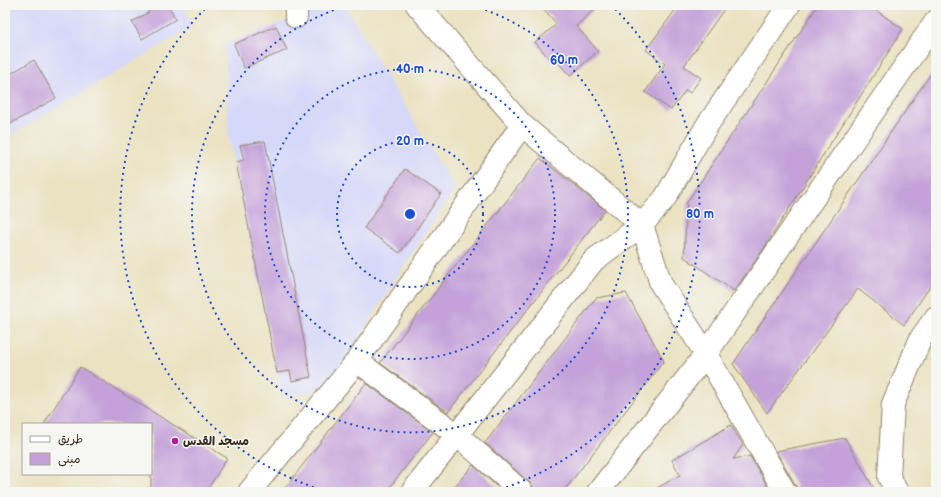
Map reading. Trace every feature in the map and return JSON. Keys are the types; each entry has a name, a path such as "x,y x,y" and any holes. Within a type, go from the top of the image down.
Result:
{"street":[{"path":"416,5 522,125 642,225 661,284 706,354 785,492"},
{"path":"412,492 594,260 642,225 665,198 706,127 789,5"},
{"path":"598,492 706,354 936,21"},
{"path":"249,492 357,362 522,125"},
{"path":"897,492 889,477 893,404 921,338 936,317"},
{"path":"357,362 456,434 522,492"}],"shaded area":[{"path":"5,5 181,5 193,26 5,139"},
{"path":"327,5 344,5 455,189 403,267 332,380 310,392 282,397 228,134 225,44"}],"building":[{"path":"145,5 168,5 176,19 142,39 132,22 149,12"},
{"path":"540,5 599,5 576,26 598,51 570,76 555,59 552,62 535,42 557,24"},
{"path":"679,5 727,5 684,66 701,78 690,93 686,90 671,110 645,92 665,64 646,50"},
{"path":"818,5 868,5 903,29 761,253 734,291 684,257 687,202"},
{"path":"276,26 287,50 244,68 234,44"},
{"path":"34,60 56,98 5,127 5,77"},
{"path":"936,66 936,278 904,325 858,289 767,413 733,364"},
{"path":"265,141 311,377 292,381 290,371 277,373 236,162 244,160 240,145"},
{"path":"540,158 605,210 448,412 380,363"},
{"path":"405,169 441,194 400,253 364,228"},
{"path":"626,293 664,361 563,492 534,492 534,488 530,483 485,443 596,298"},
{"name":"مسجد القدس","path":"80,367 227,458 206,492 151,492 152,423 45,423"},
{"path":"366,383 433,432 386,492 282,492"},
{"path":"731,425 743,445 733,459 750,456 771,492 650,492 680,475 672,460"},
{"path":"845,438 876,492 797,492 796,486 776,451"},
{"path":"473,465 503,492 450,492"}],"place":[{"name":"مسجد القدس","path":"175,441"}]}
